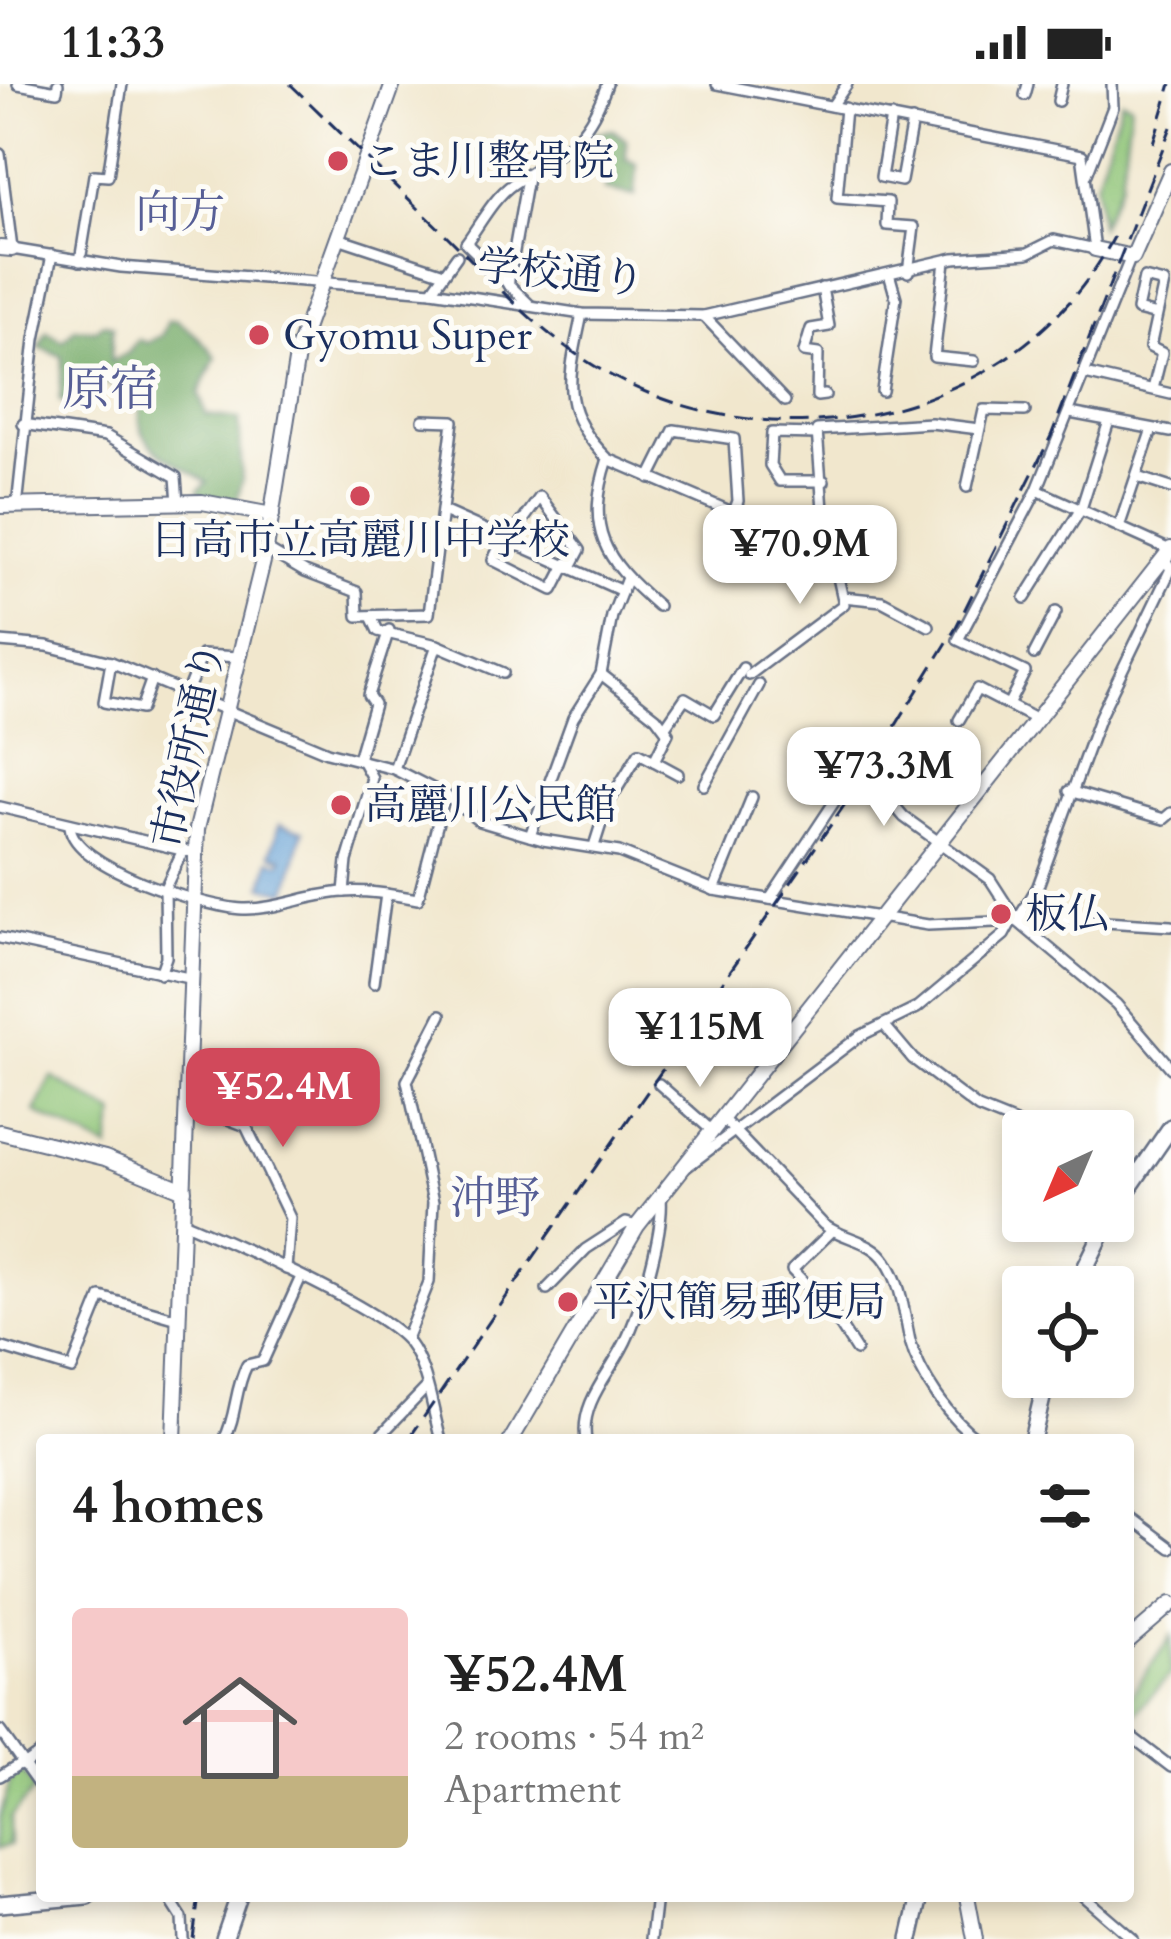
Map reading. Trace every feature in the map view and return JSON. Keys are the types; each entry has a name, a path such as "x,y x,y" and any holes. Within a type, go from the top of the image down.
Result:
{"main road":[{"path":"1134,1179 1171,1127"},
{"path":"1033,1434 1042,1398"},
{"path":"0,1904 36,1901"},
{"path":"224,1939 237,1902"},
{"path":"910,1939 919,1902"}],"street":[{"path":"18,84 57,91 58,84"},
{"path":"80,261 94,176 109,176 122,84"},
{"name":"市役所通り","path":"175,1434 196,903 189,852 266,549 294,367 394,84"},
{"path":"531,306 466,243 500,198 586,132 607,84"},
{"path":"717,84 758,88 1077,153 1087,174 1095,248 1130,260"},
{"path":"832,106 847,84"},
{"path":"1058,101 1062,84"},
{"path":"1087,174 1113,107 1112,84"},
{"path":"845,108 837,198 888,202 887,225 914,227 908,272"},
{"path":"891,117 881,177 902,181 912,122"},
{"path":"0,154 6,249"},
{"path":"1008,706 1025,672 958,640 1037,490 1130,260 1147,234 1171,172"},
{"path":"508,285 527,178"},
{"path":"338,238 445,273"},
{"name":"学校通り","path":"6,249 80,261 432,291 582,314 704,316 945,261 1028,253 1064,239 1095,248"},
{"path":"17,507 23,424 52,255"},
{"path":"432,291 458,256"},
{"path":"945,261 934,357 974,361"},
{"path":"882,391 896,298 890,277"},
{"path":"822,288 829,326 811,329 804,352 818,353 818,396 826,395"},
{"path":"582,314 568,401 589,439 608,458 733,514 790,533 862,541"},
{"path":"1153,389 1162,353 1150,347 1157,315"},
{"path":"704,316 785,401"},
{"path":"1085,374 1171,394"},
{"path":"967,488 984,410 1025,411"},
{"path":"1070,413 1171,432"},
{"path":"266,549 305,572 357,592 358,616 429,614 453,421 423,420"},
{"path":"1025,598 1081,509 1109,421"},
{"path":"23,424 106,436 176,477 178,503"},
{"path":"654,761 665,727 685,698 715,715 746,671 841,607 843,597 827,537 817,430 890,424 980,429"},
{"path":"1119,527 1140,478 1152,428"},
{"path":"650,478 674,430 734,440 738,501 733,514"},
{"path":"817,434 772,433 770,465 779,481 824,482"},
{"path":"608,458 595,511 603,546 627,578 658,606"},
{"path":"1140,478 1171,488"},
{"path":"1037,490 1168,552"},
{"path":"540,497 580,550 570,564 553,590 493,560 540,497"},
{"path":"0,506 178,503 272,515"},
{"path":"443,512 508,536 622,591"},
{"path":"515,1434 637,1226 1168,552"},
{"path":"681,1168 688,1169 860,1036 885,1026 966,969 1016,920 1038,886 1069,791 1171,569 1168,552"},
{"path":"530,836 573,718 601,674 627,578"},
{"path":"843,597 882,602 929,626"},
{"path":"1034,654 1056,612"},
{"path":"371,616 378,631 437,645 503,673"},
{"path":"344,892 347,861 372,778 360,760 374,704 368,695 389,630"},
{"path":"0,642 111,662 327,752 394,770 446,795 479,821 594,847 714,890 928,925 1016,920 1171,926"},
{"path":"394,770 437,645"},
{"path":"186,694 202,655 240,657"},
{"path":"111,662 104,702 141,709 152,678"},
{"path":"601,674 665,727"},
{"path":"704,784 759,686"},
{"path":"959,720 976,689 1036,720"},
{"path":"594,847 607,805 639,753 678,774"},
{"path":"770,898 860,763"},
{"path":"871,777 904,817 990,879 1016,920 1115,1004 1171,1068"},
{"path":"1069,791 1164,820 1171,813"},
{"path":"70,824 78,848 95,860 196,903 248,909 344,892 418,899 446,795"},
{"path":"714,890 752,796"},
{"path":"0,808 189,852 165,888 166,957 160,974"},
{"path":"374,983 386,894"},
{"path":"0,938 193,979"},
{"path":"406,1340 429,1282 433,1202 407,1081 441,1015"},
{"path":"885,1026 913,1059 978,1108 1002,1118"},
{"path":"659,1084 734,1132 832,1232 877,1249 889,1264 920,1365 958,1423 972,1434"},
{"path":"188,1104 247,1126 290,1218 286,1269"},
{"path":"0,1132 106,1158 184,1190"},
{"path":"585,1434 596,1390 634,1321 663,1201 660,1195"},
{"path":"183,1222 286,1269 406,1340 439,1434"},
{"path":"547,1289 586,1250 626,1223 637,1226"},
{"path":"832,1232 793,1270 829,1308 856,1350"},
{"path":"227,1434 247,1365 263,1361 301,1277"},
{"path":"0,1347 72,1370 101,1297 178,1319"},
{"path":"382,1434 426,1388"},
{"path":"1134,1520 1171,1548"},
{"path":"1134,1636 1171,1604"},
{"path":"1156,1618 1171,1626"},
{"path":"0,1731 36,1782"},
{"path":"1134,1739 1171,1767"},
{"path":"0,1776 36,1756"},
{"path":"172,1902 184,1923 183,1939"},
{"path":"651,1939 655,1902"},
{"path":"968,1902 975,1939"},
{"path":"1090,1902 1133,1939"}],"green space":[{"path":"1122,100 1131,104 1121,181 1100,226 1096,183"},
{"path":"613,130 626,140 626,159 637,164 635,196 605,190 608,174 593,164 578,168 569,155 593,133"},
{"path":"176,320 216,357 199,393 206,415 239,419 242,481 236,505 200,499 198,490 207,482 149,442 142,432 141,404 129,393 103,382 77,379 68,402 60,401 62,356 39,347 47,331 63,341 75,328 95,330 104,323 113,326 111,361 128,353 138,339 147,343 162,335 168,321"},
{"path":"52,1077 115,1114 109,1149 35,1112"},
{"path":"1171,1636 1171,1674 1134,1714 1134,1690"},
{"path":"20,1768 35,1789 11,1817 12,1844 0,1847 0,1818 12,1774"}],"water":[{"path":"279,824 303,831 287,892 263,886 270,860 281,863 283,858 271,854"}],"railway":[{"path":"290,84 558,341 654,396 740,418 829,420 873,414 947,390 1031,339 1077,293 1114,237"},
{"path":"1153,143 1171,84"},
{"path":"412,1434 867,772 954,631 1051,436 1171,127"},
{"path":"193,1939 198,1902"}],"place":[{"name":"こま川整骨院","path":"338,161"},
{"name":"Gyomu Super","path":"259,335"},
{"name":"日高市立高麗川中学校","path":"360,496"},
{"name":"高麗川公民館","path":"341,805"},
{"name":"板仏","path":"1001,914"},
{"name":"平沢簡易郵便局","path":"568,1302"}],"district":[{"name":"向方","path":"180,212"},
{"name":"原宿","path":"110,389"},
{"name":"沖野","path":"495,1198"}]}
